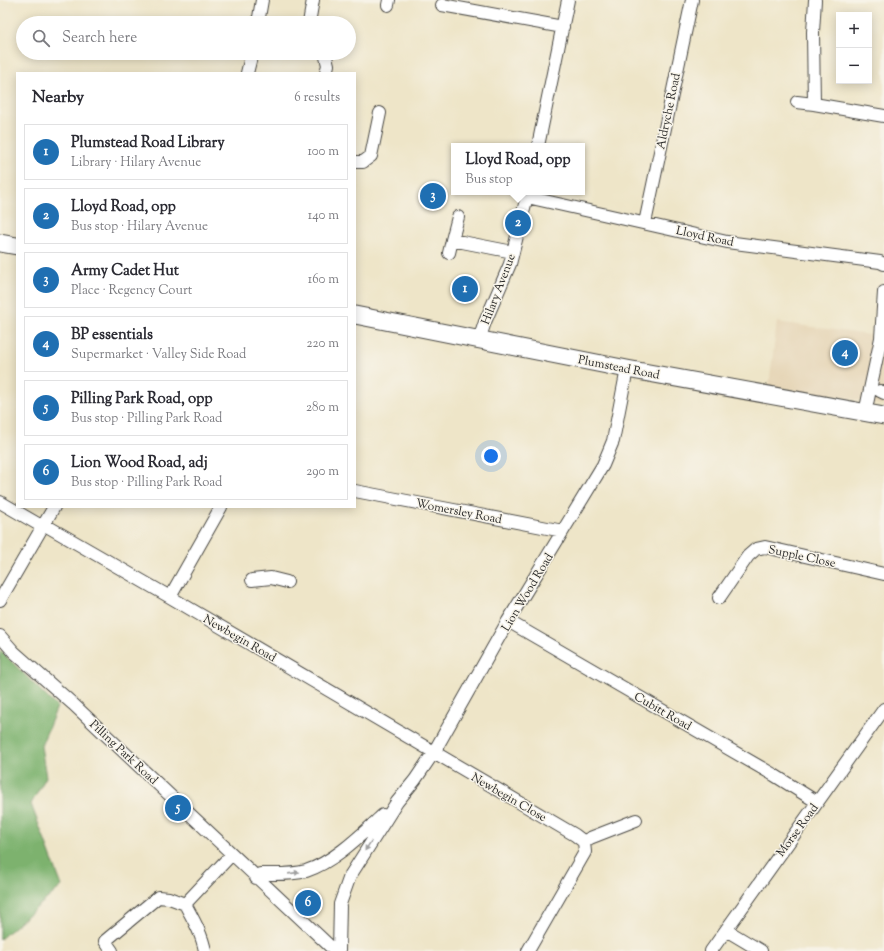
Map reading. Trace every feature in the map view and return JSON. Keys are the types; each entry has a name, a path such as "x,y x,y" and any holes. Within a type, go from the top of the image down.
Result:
{"main road":[{"path":"0,243 16,246"},
{"name":"Plumstead Road","path":"356,315 627,369 884,416"}],"street":[{"path":"259,16 262,0"},
{"path":"310,16 313,0"},
{"path":"539,143 568,0"},
{"name":"Aldryche Road","path":"644,223 692,0"},
{"path":"814,104 813,32 815,0"},
{"path":"442,5 563,27"},
{"path":"247,72 250,60"},
{"path":"326,72 328,64 327,60"},
{"path":"797,102 884,116"},
{"path":"356,162 363,162 371,156 383,120"},
{"name":"Hilary Avenue","path":"479,340 484,322 510,264 528,195"},
{"name":"Lloyd Road","path":"532,195 727,242 880,262 884,264"},
{"path":"449,253 458,217"},
{"path":"452,240 513,252"},
{"path":"865,412 881,338 884,292"},
{"name":"Lion Wood Road","path":"339,951 340,904 350,876 397,802 415,780 434,752 508,621 603,465 613,441 627,369"},
{"name":"Womersley Road","path":"356,491 563,531"},
{"name":"Newbegin Road","path":"0,502 170,597 434,752"},
{"path":"0,600 53,508"},
{"path":"170,597 220,508"},
{"name":"Supple Close","path":"719,598 748,556 756,549 765,547 884,574"},
{"path":"252,580 271,578 287,582"},
{"name":"Cubitt Road","path":"508,621 818,802"},
{"name":"Pilling Park Road","path":"0,636 14,652 73,704 335,951"},
{"name":"Morse Road","path":"711,951 884,710"},
{"name":"Newbegin Close","path":"434,752 575,835 584,842"},
{"name":"Lion Wood Road","path":"256,878 260,874 289,874 306,871 329,859 358,838 397,802"},
{"path":"528,951 585,852 584,842 590,838 636,820"},
{"path":"185,904 232,854"},
{"path":"112,951 105,941 158,897 169,898 185,904 194,921 205,951"},
{"path":"726,930 760,951"}],"shaded area":[{"path":"777,322 884,337 884,405 769,386"}],"green space":[{"path":"0,650 57,707 41,746 46,777 31,804 62,886 0,939"}],"place":[{"name":"Army Cadet Hut","path":"433,196"},
{"name":"Lloyd Road, opp","path":"518,223"},
{"name":"Plumstead Road Library","path":"465,289"},
{"name":"BP essentials","path":"845,353"},
{"name":"Pilling Park Road, opp","path":"178,808"},
{"name":"Lion Wood Road, adj","path":"308,903"}]}
